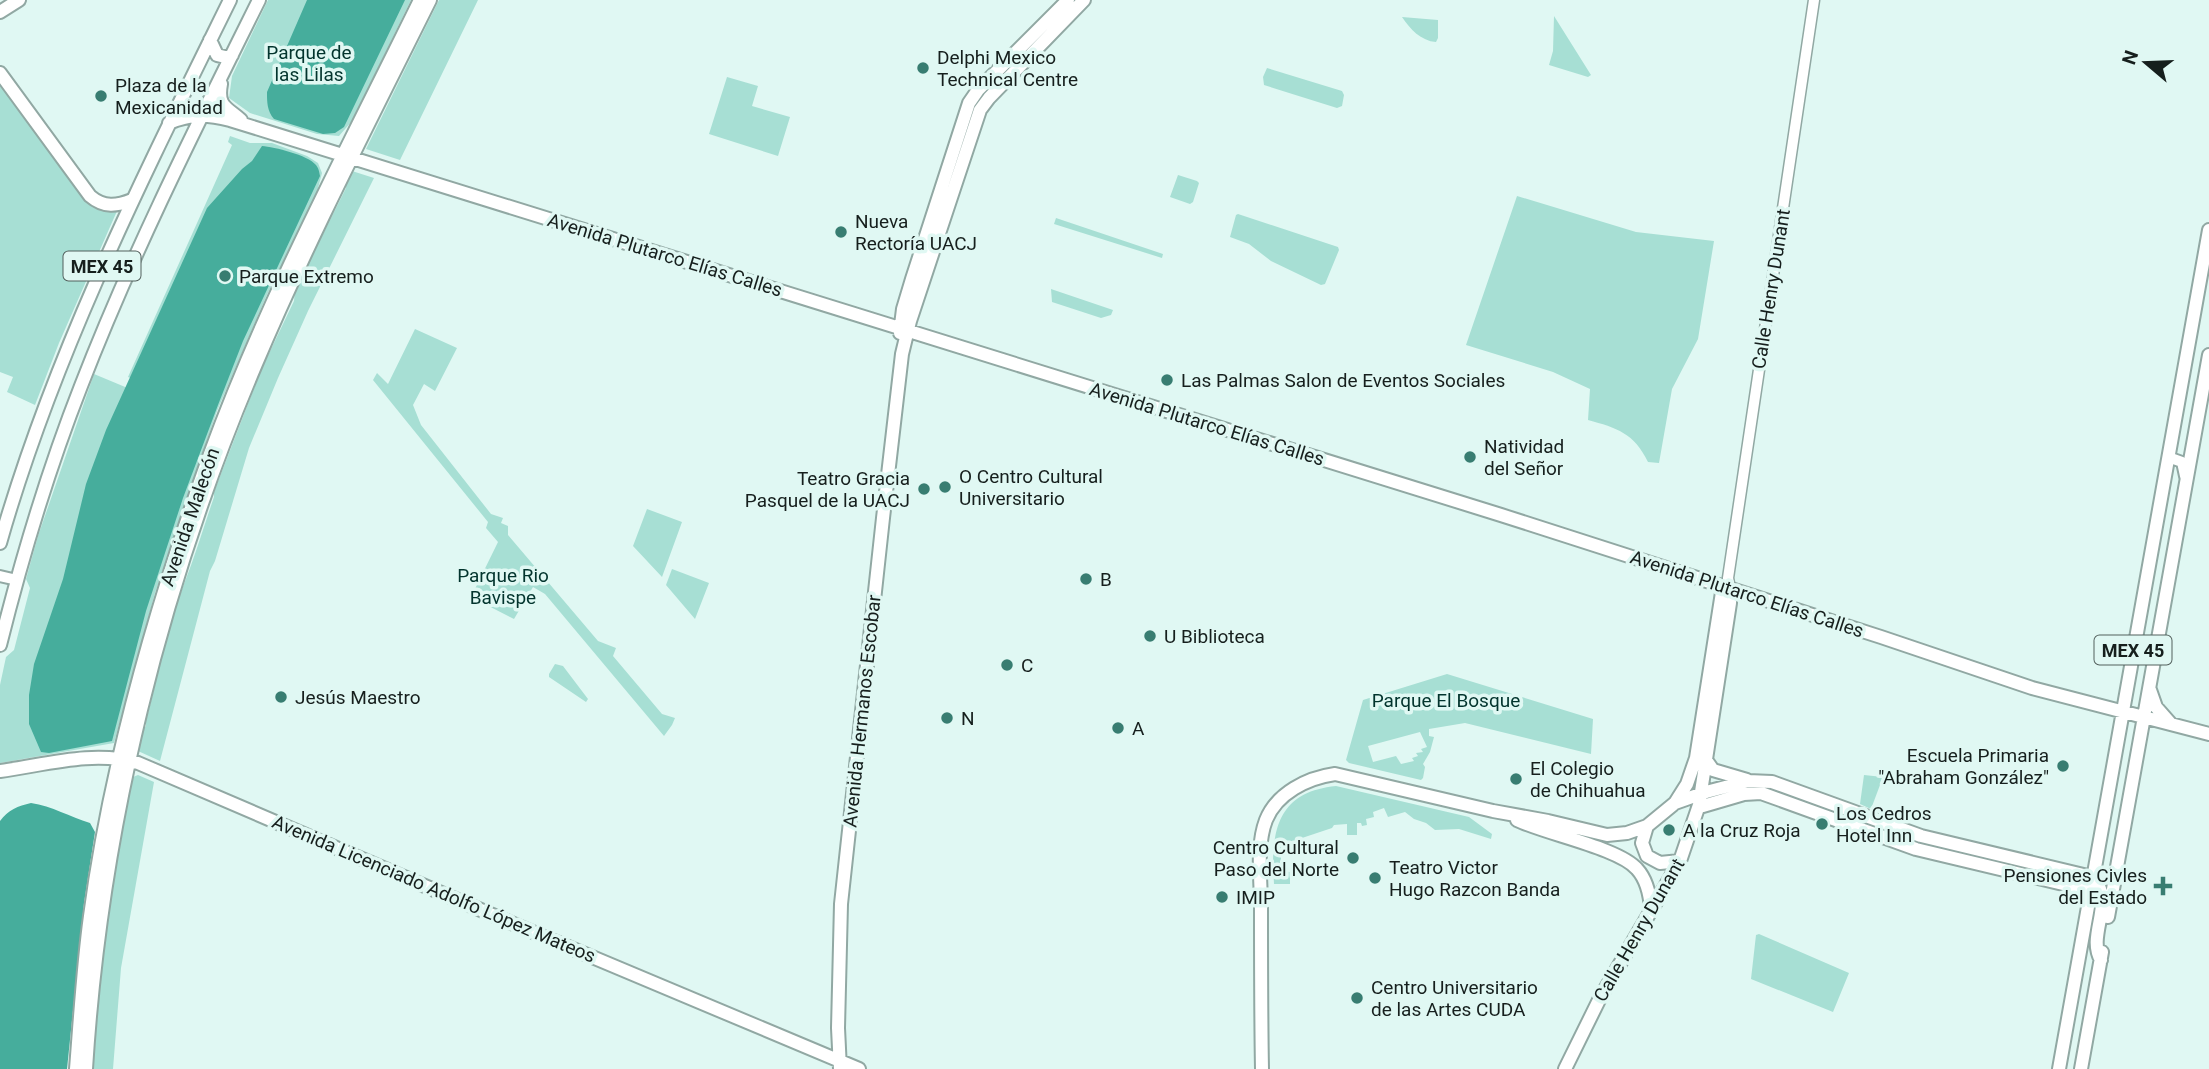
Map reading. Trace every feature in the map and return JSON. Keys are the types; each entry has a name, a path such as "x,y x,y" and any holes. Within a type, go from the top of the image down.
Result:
{"main road":[{"path":"0,12 19,0"},
{"name":"MEX 45","path":"0,543 57,375 132,200 230,0"},
{"name":"MEX 45","path":"0,645 16,580 41,499 80,386 136,256 259,0"},
{"name":"Avenida Malecón","path":"348,157 354,135 420,0"},
{"name":"Avenida Malecón","path":"76,1069 90,915 124,760 192,536 230,429 260,356 348,157 430,0"},
{"name":"Avenida Hermanos Escobar","path":"839,1065 841,904 902,354 904,304 973,96 1068,0"},
{"name":"Avenida Hermanos Escobar","path":"904,329 977,115 989,97 1084,0"},
{"path":"210,40 217,55 232,55"},
{"path":"977,115 974,109 979,98 1014,61 1020,49"},
{"path":"0,73 90,197 100,204 108,205 132,200"},
{"path":"224,73 220,89 222,103 246,125"},
{"path":"169,123 204,114"},
{"name":"Avenida Plutarco Elías Calles","path":"204,114 1727,584 2032,688 2209,734"},
{"path":"318,147 342,143 354,135"},
{"path":"931,253 929,247 943,203 943,199 938,197"},
{"name":"MEX 45","path":"2059,1069 2168,457 2206,271 2209,230"},
{"name":"MEX 45","path":"2081,1069 2209,355"},
{"path":"2168,457 2182,462 2186,479"},
{"path":"0,576 16,580"},
{"name":"Calle Henry Dunant","path":"1565,1069 1587,1022 1680,861 1700,799 1730,603 1727,584"},
{"name":"Calle Henry Dunant","path":"1675,803 1687,784 1696,758 1727,584"},
{"path":"2150,686 2156,707 2174,726"},
{"name":"Avenida Licenciado Adolfo López Mateos","path":"0,771 96,757 124,760 839,1065 859,1069"},
{"name":"Avenida Malecón","path":"86,1069 102,906 124,760"},
{"path":"1706,760 1713,770 1748,781 1772,782 1922,836 2092,877 2101,891 2101,915 2096,946 2096,953 2101,960"},
{"path":"1262,1069 1262,842 1267,819 1278,802 1296,787 1335,774 1607,835 1647,826 1675,803 1700,799 1748,781"},
{"path":"1700,799 1703,806 1744,794 1761,793 1916,849 2084,889 2089,893"},
{"path":"1504,814 1615,855 1632,864 1647,885 1651,909"},
{"path":"1647,826 1642,843 1647,856 1660,863 1680,861"},
{"path":"2086,911 2095,905 2099,907 2101,915"},
{"path":"2074,985 2079,995 2076,1023 2088,1030"}],"street":[{"name":"Calle Henry Dunant","path":"1727,584 1814,0"}],"green space":[{"name":"Parque de las Lilas","path":"268,0 411,0 352,121 339,136 317,134 250,113 229,98 232,76"},
{"path":"439,0 478,0 400,160 366,149"},
{"path":"1554,16 1591,75 1588,77 1549,65 1553,51"},
{"path":"1402,17 1438,20 1436,42 1416,34"},
{"path":"1267,68 1342,91 1342,106 1337,108 1264,85 1263,77"},
{"path":"727,77 758,86 752,106 790,117 778,156 709,134"},
{"path":"0,83 87,202 103,210 117,211 35,405 7,392 13,377 0,372"},
{"path":"230,136 250,143 272,143 318,163 322,173 317,192 266,297 217,411 155,593 114,743 0,763 0,685 6,657 14,650 30,588 26,579 38,536 94,374 130,389 135,380 128,377 232,145 228,142"},
{"path":"352,171 374,178 308,311 249,448 210,571 160,761 138,751 178,601 214,492 261,370 294,301 295,290"},
{"path":"1178,175 1199,183 1190,204 1170,197"},
{"path":"1517,196 1636,232 1714,241 1698,339 1672,389 1659,463 1648,462 1637,444 1624,433 1588,420 1590,389 1553,372 1466,345"},
{"path":"1238,214 1338,247 1325,284 1321,285 1271,261 1249,244 1230,237"},
{"path":"1056,218 1163,254 1162,258 1054,224"},
{"path":"1051,289 1113,310 1111,315 1101,318 1052,302"},
{"name":"Parque Rio Bavispe","path":"415,329 457,348 435,391 424,384 413,405 421,425 491,514 503,518 501,523 508,526 508,535 598,641 616,648 613,656 662,714 675,718 664,736 545,594 533,587 514,619 471,597 498,542 486,528 488,522 373,380 377,373 388,384"},
{"path":"647,509 682,522 662,577 633,546"},
{"path":"672,569 709,583 695,619 666,585"},
{"path":"555,664 563,666 588,699 586,702 549,677"},
{"name":"Parque El Bosque","path":"1447,674 1593,719 1591,754 1465,723 1429,729 1429,736 1434,737 1423,764 1425,767 1421,780 1349,763 1346,760 1363,700","holes":["1420,732 1427,747 1421,749 1423,752 1416,753 1418,756 1412,758 1414,761 1401,764 1396,756 1373,762 1368,746"]},
{"path":"138,775 154,782 121,968 113,1069 93,1069 117,855 130,784 133,777"},
{"path":"1864,775 1883,777 1871,809 1860,804"},
{"path":"1336,786 1469,817 1492,834 1491,839 1459,829 1435,830 1405,812 1388,817 1384,808 1373,812 1374,817 1366,819 1367,825 1357,823 1357,835 1347,835 1347,824 1334,825 1302,838 1299,855 1281,855 1281,871 1290,872 1290,884 1274,884 1274,848 1281,818 1289,806 1300,797"},
{"path":"1756,935 1849,973 1833,1012 1751,979"}],"shaded area":[{"name":"Parque de las Lilas","path":"307,0 405,0 344,127 335,133 323,134 274,119 268,106 267,92"},
{"path":"262,146 312,161 320,176 243,341 183,498 146,611 112,741 49,753 41,752 29,724 29,695 34,664 63,579 86,484 106,430 207,208 252,161"},
{"path":"31,803 90,823 95,832 84,903 67,1069 0,1069 0,821 14,809"}],"place":[{"name":"Delphi Mexico Technical Centre","path":"923,68"},
{"name":"Plaza de la Mexicanidad","path":"101,96"},
{"name":"Nueva Rectoría UACJ","path":"841,232"},
{"name":"Parque Extremo","path":"225,276"},
{"name":"Las Palmas Salon de Eventos Sociales","path":"1167,380"},
{"name":"Natividad del Señor","path":"1470,457"},
{"name":"O Centro Cultural Universitario","path":"945,487"},
{"name":"Teatro Gracia Pasquel de la UACJ","path":"924,489"},
{"name":"B","path":"1086,579"},
{"name":"U Biblioteca","path":"1150,636"},
{"name":"C","path":"1007,665"},
{"name":"Jesús Maestro","path":"281,697"},
{"name":"N","path":"947,718"},
{"name":"A","path":"1118,728"},
{"name":"Escuela Primaria \"Abraham González\"","path":"2063,766"},
{"name":"El Colegio de Chihuahua","path":"1516,779"},
{"name":"Los Cedros Hotel Inn","path":"1822,824"},
{"name":"A la Cruz Roja","path":"1669,830"},
{"name":"Centro Cultural Paso del Norte","path":"1353,858"},
{"name":"Teatro Victor Hugo Razcon Banda","path":"1375,878"},
{"name":"Pensiones Civles del Estado","path":"2163,886"},
{"name":"IMIP","path":"1222,897"},
{"name":"Centro Universitario de las Artes CUDA","path":"1357,998"}]}
